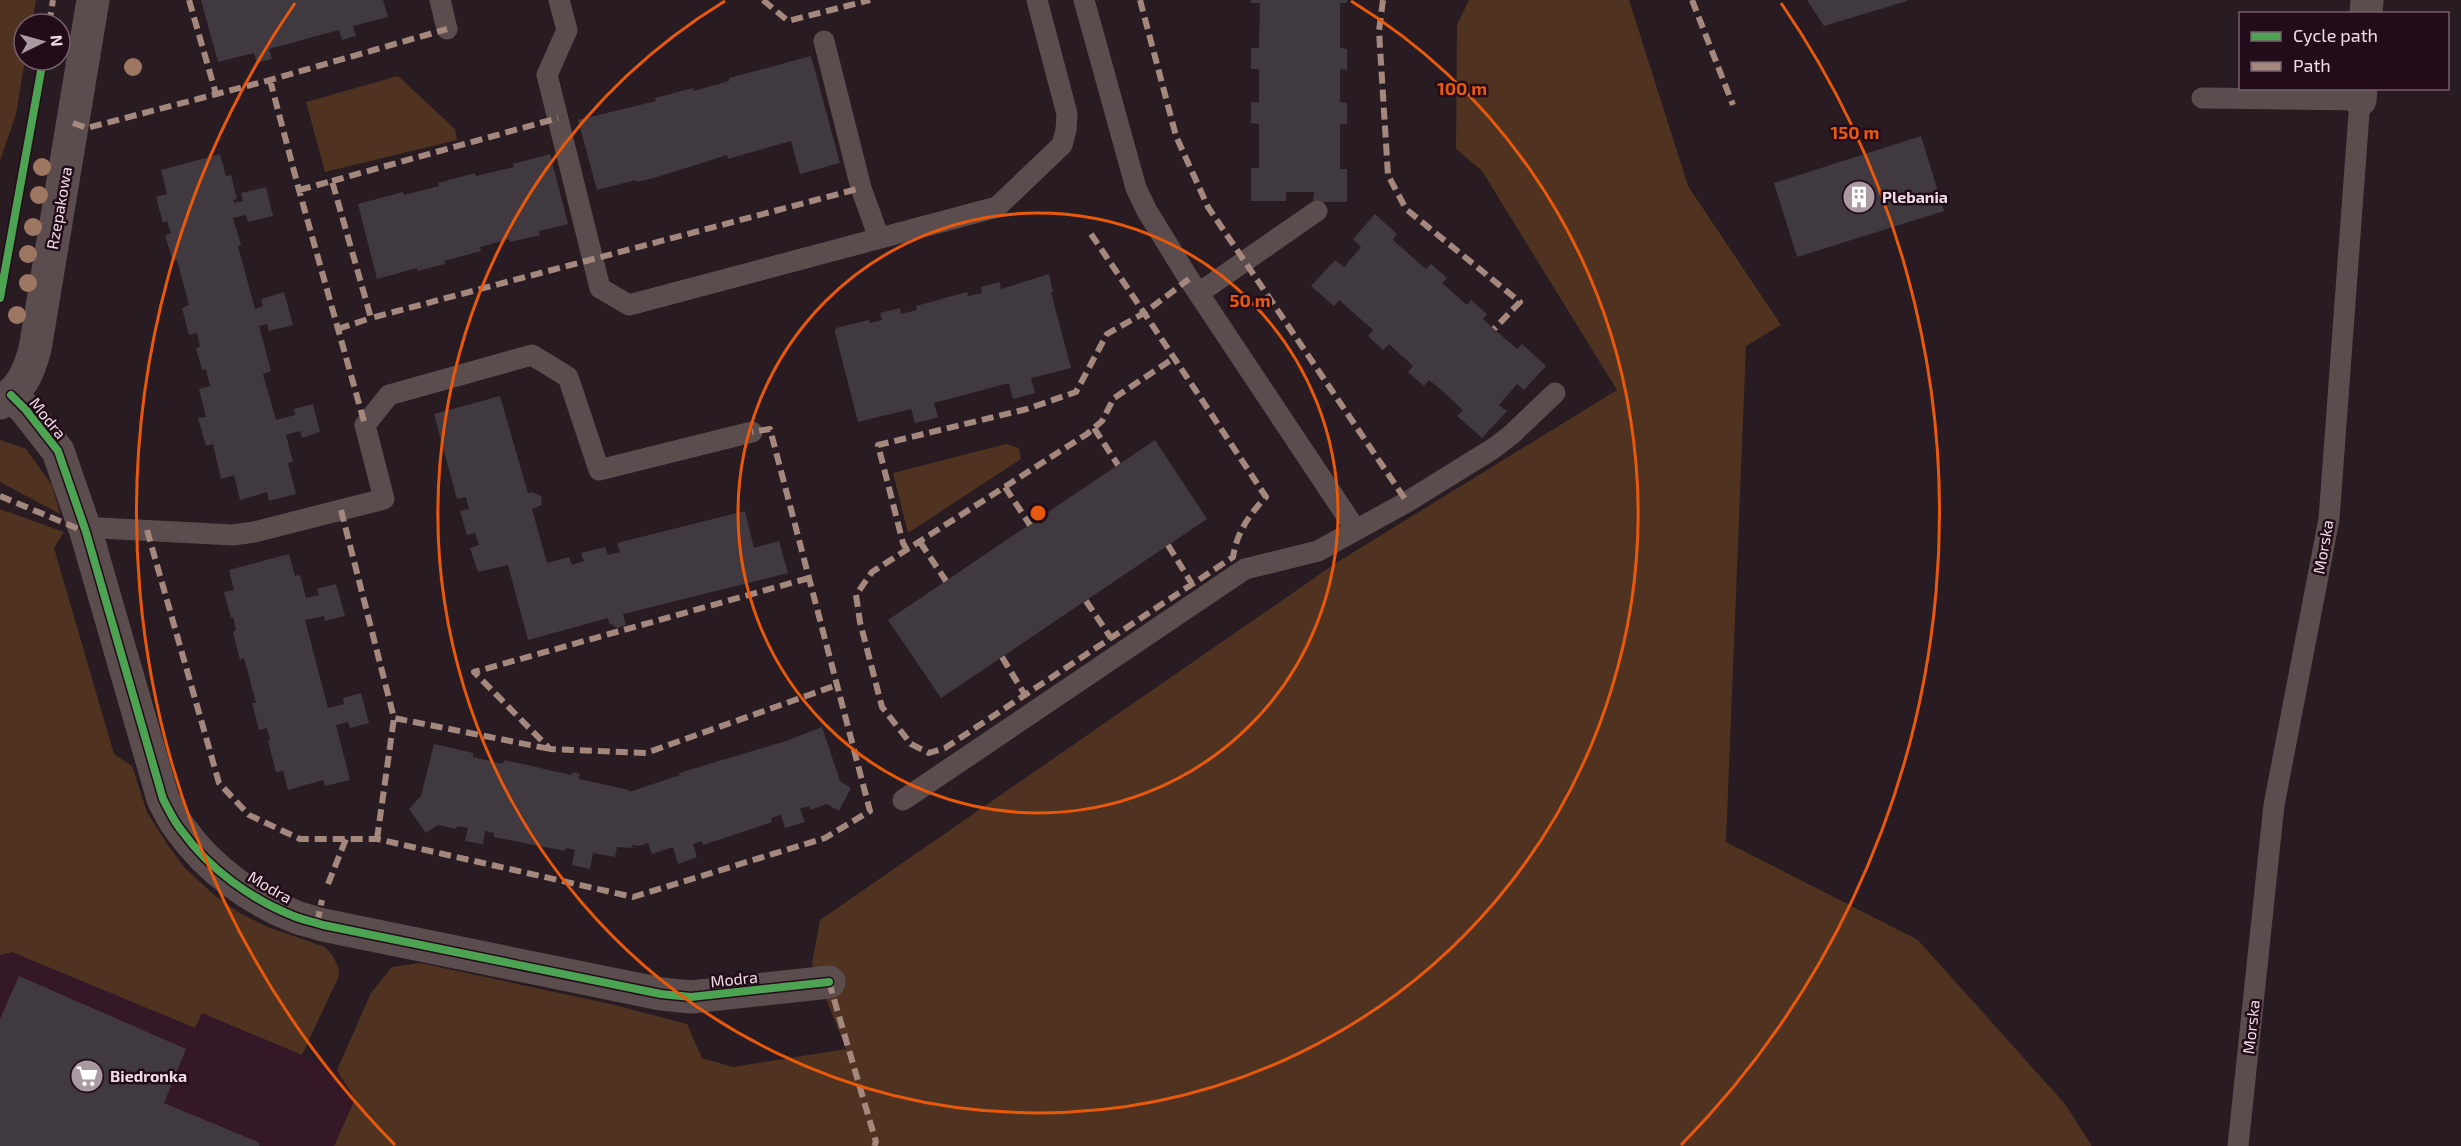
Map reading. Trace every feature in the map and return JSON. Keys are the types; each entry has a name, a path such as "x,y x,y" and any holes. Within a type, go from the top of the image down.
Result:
{"street":[{"name":"Rzepakowa","path":"6,399 28,375 35,349 93,0"},
{"name":"Modra","path":"6,399 26,410 58,451 86,532 163,799 182,831 210,863 245,890 268,905 297,918 373,937 661,994 691,998 829,982"}],"lane":[{"path":"440,0 447,29"},
{"path":"560,0 567,30 548,75 600,288 629,305 997,207 1062,145 1066,130 1067,114 1037,0"},
{"path":"1084,0 1136,188 1147,211 1356,530"},
{"path":"824,40 861,188 879,238"},
{"name":"Morska","path":"2202,98 2361,94 2329,519 2274,805 2238,1146"},
{"path":"1199,293 1317,211"},
{"path":"86,532 100,528 233,535 254,532 384,499 365,425 389,395 532,355 568,377 599,470 752,432"},
{"path":"903,800 1245,569 1318,550 1407,502 1494,448 1555,393"}],"shaded area":[{"path":"0,0 36,0 34,12 12,12 12,72 23,72 16,114 0,161"},
{"path":"1469,0 1629,0 1688,186 1781,325 1746,346 1726,842 1918,940 2065,1104 2092,1146 334,1146 355,1099 337,1070 371,993 392,967 420,963 611,1004 687,1024 702,1058 733,1067 846,1049 812,963 820,920 1336,563 1617,390 1482,171 1456,149 1457,25"},
{"path":"398,76 455,129 457,140 325,172 306,102"},
{"path":"0,440 26,449 52,485 60,514 0,482"},
{"path":"1006,444 1019,448 1021,459 908,533 893,473"},
{"path":"0,509 64,532 54,548 114,754 132,766 147,812 167,844 185,868 214,895 238,912 265,926 325,947 333,956 339,969 338,978 302,1055 202,1013 195,1028 12,952 0,955"},
{"path":"12,952 194,1028 201,1013 337,1070 355,1098 334,1146 0,1146 0,955"}],"building":[{"path":"201,0 383,0 388,17 353,26 356,36 342,40 339,30 269,49 272,59 257,63 254,53 218,62"},
{"path":"1251,0 1347,0 1347,3 1340,3 1340,48 1347,49 1347,70 1340,69 1340,102 1347,103 1347,124 1340,124 1340,169 1347,169 1347,202 1313,202 1314,192 1286,192 1286,201 1251,201 1251,168 1259,168 1259,124 1251,123 1251,102 1259,102 1259,69 1251,69 1251,48 1259,48 1260,3 1251,3"},
{"path":"1807,0 1907,0 1907,1 1824,26"},
{"path":"811,56 840,163 800,174 791,141 728,159 727,155 654,178 597,190 578,120 656,101 655,98 693,88 694,91 729,81 729,78"},
{"name":"Plebania","path":"1921,136 1944,211 1797,257 1774,183"},
{"path":"220,154 226,176 231,175 237,199 233,200 234,203 243,201 241,193 266,187 273,216 248,222 246,215 233,218 255,309 263,306 261,299 284,292 293,325 269,331 267,324 259,326 271,371 263,374 276,420 295,415 294,409 313,404 320,432 302,438 300,431 286,435 293,462 288,463 296,494 269,501 267,492 240,500 234,475 221,479 213,444 206,446 198,418 206,417 199,389 210,386 206,369 202,370 196,348 200,347 197,333 189,335 182,308 189,305 177,260 173,262 165,235 171,233 167,221 163,223 156,197 167,194 161,170"},
{"path":"550,154 568,224 539,231 540,235 510,242 509,239 480,247 481,251 444,261 445,264 418,271 417,268 377,279 358,204 403,192 404,195 439,186 438,183 475,173 476,176 514,167 513,164"},
{"path":"1375,214 1397,234 1393,240 1421,265 1426,269 1431,264 1447,278 1442,283 1467,305 1471,300 1487,314 1483,319 1517,349 1522,344 1546,366 1524,390 1517,384 1499,405 1507,411 1482,438 1457,416 1463,410 1440,389 1429,380 1424,386 1408,372 1413,366 1389,344 1383,350 1368,336 1373,330 1339,300 1334,306 1311,286 1335,260 1344,267 1361,247 1353,239"},
{"path":"1049,274 1053,292 1051,292 1071,368 1031,378 1035,393 1013,399 1009,383 934,403 938,417 928,420 915,423 911,409 858,422 835,332 836,328 869,320 870,323 882,320 880,313 900,308 901,314 917,310 916,306 967,292 968,296 982,293 981,287 1000,282 1001,289"},
{"path":"500,396 528,493 532,492 541,496 542,505 532,509 547,563 569,557 572,565 584,561 581,553 605,547 608,555 620,552 617,543 745,511 754,548 779,541 788,573 623,614 626,625 617,628 609,623 608,618 528,640 508,565 478,572 470,548 479,545 475,533 467,535 460,511 469,509 466,497 457,499 434,414"},
{"path":"1155,440 1207,519 941,698 888,620"},
{"path":"289,554 295,576 300,575 306,598 319,595 317,589 336,584 345,616 325,621 324,616 305,620 328,708 344,704 343,698 361,693 369,723 350,728 348,722 336,725 350,780 325,786 323,780 288,790 283,771 276,772 267,728 259,730 252,703 256,703 244,658 240,660 233,632 236,630 233,617 231,618 224,592 234,590 229,570"},
{"path":"822,727 840,781 851,788 839,811 827,804 810,810 809,806 800,809 805,822 785,828 781,815 771,818 772,822 703,845 702,841 693,844 697,857 678,864 673,847 652,854 648,843 639,846 632,845 633,848 617,847 615,857 593,853 590,869 572,865 575,850 566,848 565,851 494,837 494,833 485,831 483,844 465,841 468,828 457,826 456,829 438,825 426,833 409,809 421,796 434,744 473,753 473,757 502,764 505,760 571,775 574,772 580,774 579,779 629,790 629,792 680,775 679,773 786,741"},
{"name":"Biedronka","path":"19,976 186,1049 164,1103 260,1143 259,1146 0,1146 0,1019"}],"marked path":[{"path":"51,12 53,0"},
{"path":"189,0 216,94"},
{"path":"763,0 788,21 870,0"},
{"path":"1140,0 1176,136 1208,207 1407,502"},
{"path":"1383,0 1379,31 1388,175 1406,209 1520,302 1494,329"},
{"path":"1692,0 1733,105"},
{"path":"73,123 87,128 270,80 447,29"},
{"path":"270,80 365,425"},
{"path":"332,181 558,118"},
{"path":"299,190 332,181 371,318 861,188"},
{"path":"1091,234 1157,332 1266,497 1245,524 1237,540 1233,557 945,748 929,753 911,744 882,707 860,622 856,595 872,572 1087,434 1102,421 1114,398 1174,358"},
{"path":"907,550 903,543 878,445 1027,409 1076,392 1107,334 1144,313 1189,279"},
{"path":"338,329 371,318"},
{"path":"1094,428 1118,465"},
{"path":"147,530 219,783 249,815 300,839 377,839 633,897 825,838 870,811 770,429 752,432"},
{"path":"1005,487 1030,525"},
{"path":"0,496 86,532"},
{"path":"341,510 394,718 550,749"},
{"path":"920,542 946,581"},
{"path":"1168,545 1192,584"},
{"path":"809,578 474,672 550,749 646,753 837,685"},
{"path":"1086,601 1111,638"},
{"path":"1002,657 1025,695"},
{"path":"377,839 394,718"},
{"path":"328,884 346,839"},
{"path":"317,923 322,900"},
{"path":"829,982 876,1142 874,1146"}],"cycle path":[{"path":"0,298 41,72"},
{"path":"11,395 26,410 58,451 86,532 163,799 176,824 193,845 233,882 263,902 299,918 323,925 661,994 691,997 829,982"}],"place":[{"name":"Plebania","path":"1859,197"},
{"name":"Biedronka","path":"87,1076"}]}
